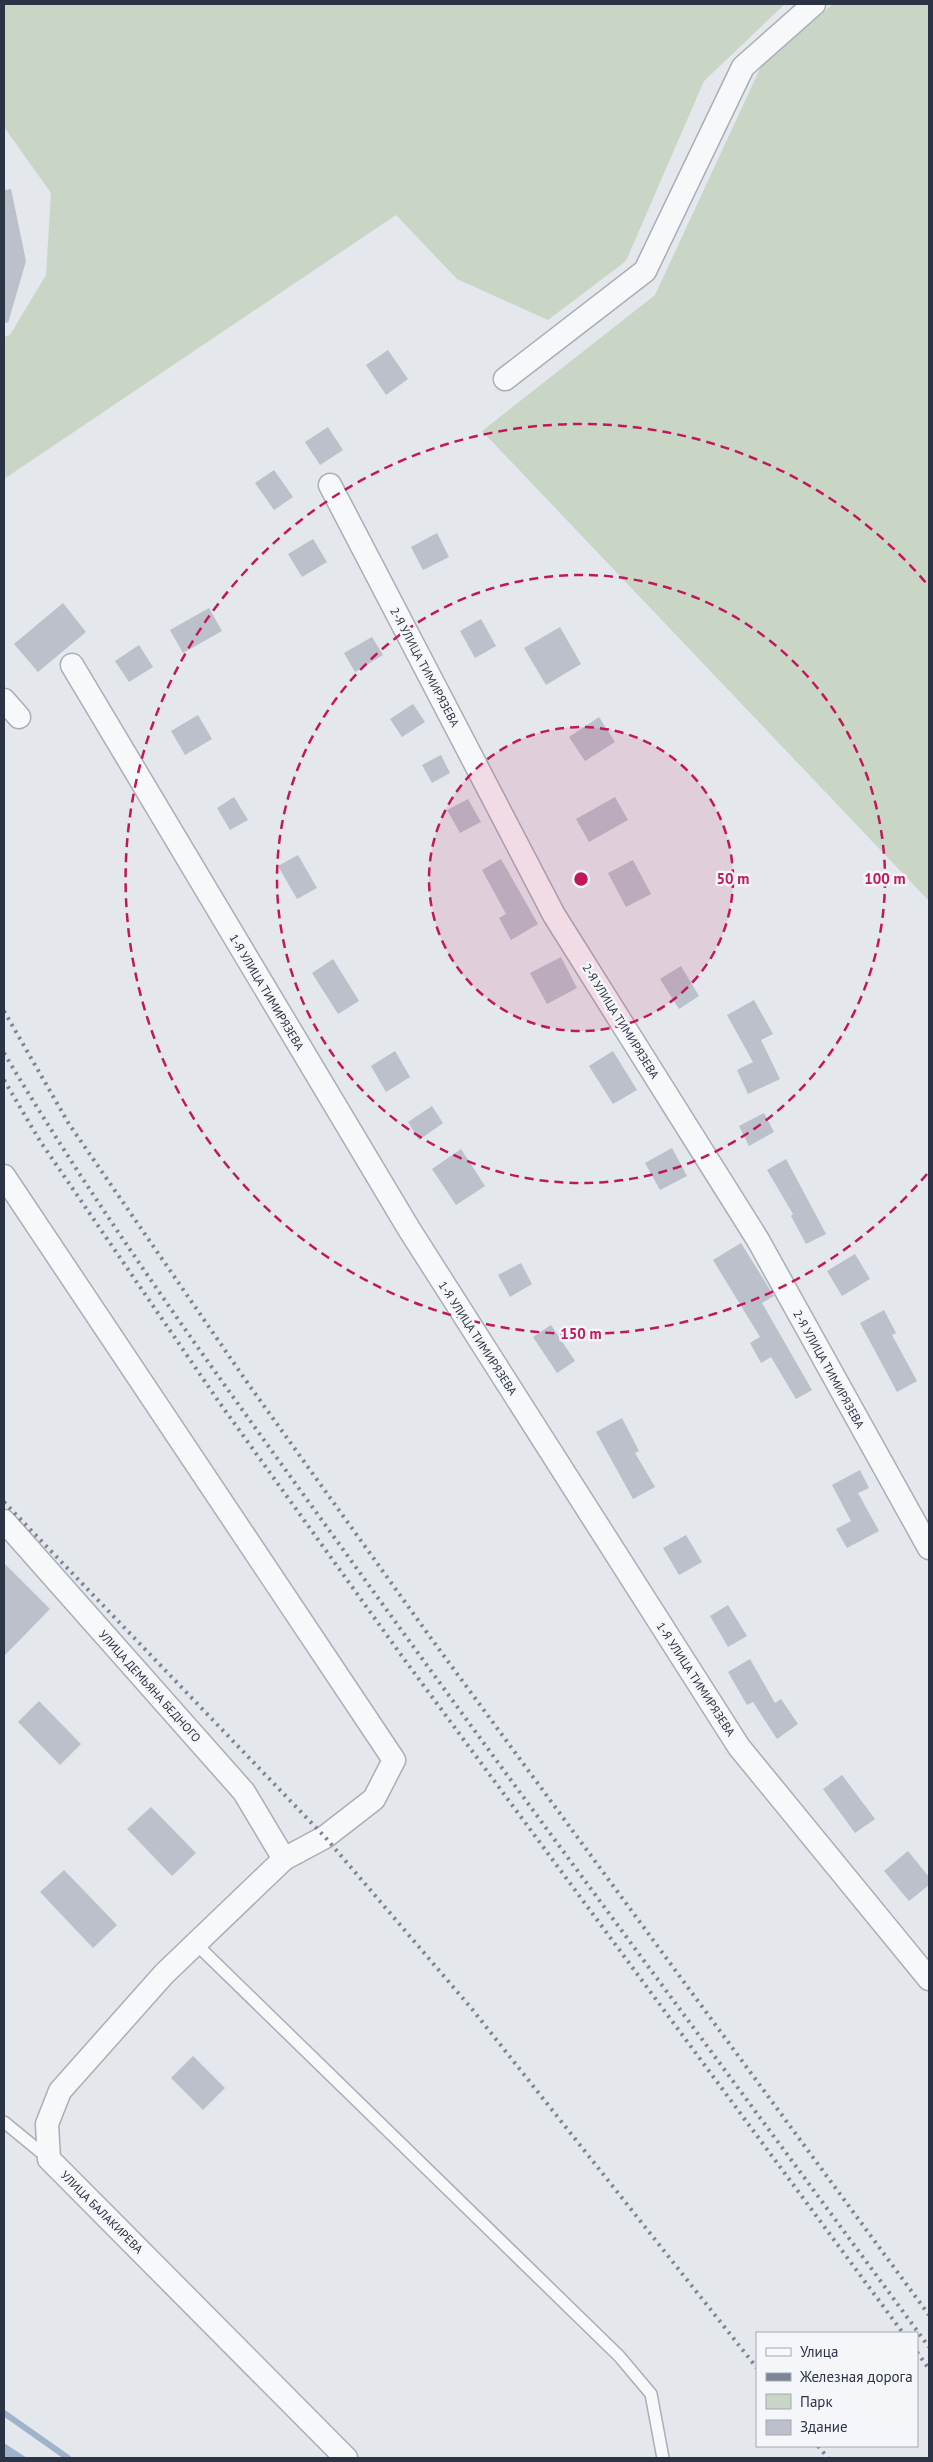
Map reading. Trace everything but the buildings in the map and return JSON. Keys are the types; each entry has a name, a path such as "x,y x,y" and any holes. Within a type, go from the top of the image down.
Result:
{"street":[{"path":"505,378 645,271 743,67 814,4"},
{"name":"2-Я УЛИЦА ТИМИРЯЗЕВА","path":"330,486 554,915 758,1240 929,1548"},
{"name":"1-Я УЛИЦА ТИМИРЯЗЕВА","path":"72,665 409,1229 739,1747 929,1979"},
{"path":"4,700 19,717"},
{"path":"4,1176 394,1760 374,1799 325,1837 284,1860 164,1974 60,2091 47,2124 49,2159"},
{"name":"УЛИЦА ДЕМЬЯНА БЕДНОГО","path":"4,1521 244,1792 284,1860"},
{"name":"УЛИЦА БАЛАКИРЕВА","path":"49,2159 346,2458"}],"lane":[{"path":"196,1944 619,2356 652,2394 663,2458"},
{"path":"4,2122 49,2159"}],"green space":[{"path":"4,4 785,4 704,81 626,261 548,320 457,279 396,215 4,479 4,337 10,335 46,275 51,193 4,127"},
{"path":"833,4 929,4 929,901 482,431 655,295 764,60"}],"water":[{"path":"4,2443 27,2458 4,2458"}],"waterway":[{"path":"4,2413 68,2458"}],"railway":[{"path":"4,1011 69,1124 249,1385 433,1641 929,2315"},
{"path":"4,1053 83,1180 167,1304 254,1426 488,1748 918,2332"},
{"path":"4,1080 40,1141 219,1402 404,1659 902,2332"},
{"path":"4,1502 325,1837 472,2009 756,2367"},
{"path":"918,2332 929,2347"},
{"path":"918,2353 929,2369"},
{"path":"819,2447 828,2458"}]}
